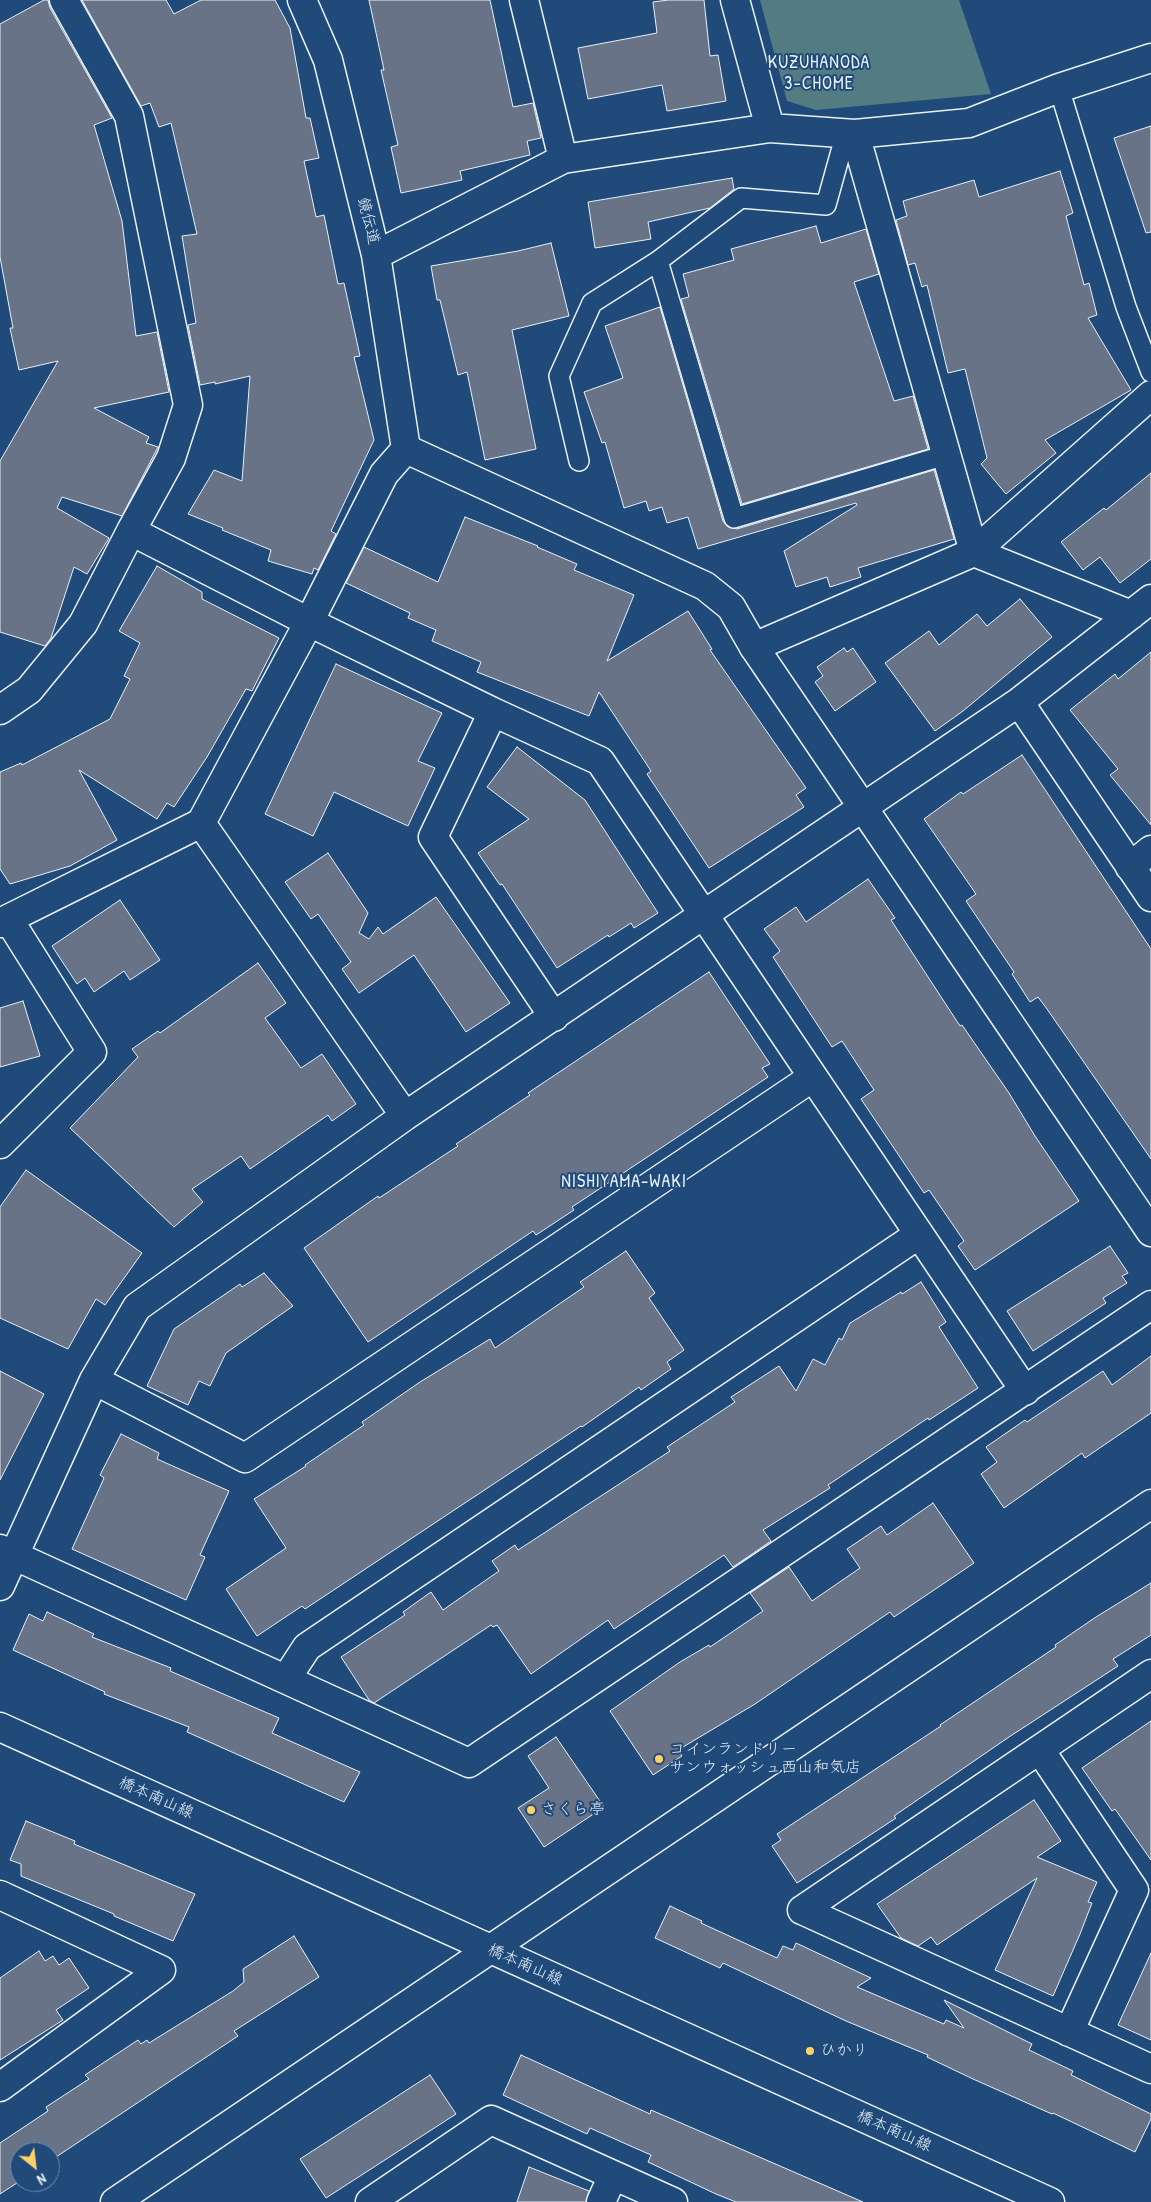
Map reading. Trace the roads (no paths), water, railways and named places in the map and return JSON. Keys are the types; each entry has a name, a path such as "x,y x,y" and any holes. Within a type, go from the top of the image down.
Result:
{"street":[{"path":"0,710 29,690 83,624 130,531 171,458 188,405 129,116 64,0"},
{"name":"鏡伝道","path":"302,0 328,60 376,254 406,449"},
{"path":"524,0 563,159"},
{"path":"735,0 770,128"},
{"path":"376,254 563,159 770,128 850,133 969,123 1059,88 1151,58"},
{"path":"850,133 974,552"},
{"path":"754,647 974,552 1151,395"},
{"path":"0,1144 92,1052 4,922 201,823 309,622 384,474 406,449 705,586 731,607 754,647 1151,1232"},
{"path":"130,531 309,622 493,712 600,761 1025,1391"},
{"path":"974,552 1141,607"},
{"path":"0,1586 8,1553 94,1380 137,1307 405,1116 704,916 1018,702 1141,607"},
{"path":"1018,702 1151,897"},
{"path":"493,712 433,838 554,1017"},
{"path":"201,823 405,1116"},
{"path":"1130,867 1151,850"},
{"path":"94,1380 246,1458 813,1077"},
{"path":"286,1680 307,1647 918,1235"},
{"path":"8,1553 469,1764 1151,1305"},
{"path":"116,2202 1151,1504"},
{"path":"1151,1674 802,1910 1151,2069"},
{"name":"橋本南山線","path":"0,1727 1050,2202"},
{"path":"1040,1750 1134,1890 1069,2032"},
{"path":"0,1895 161,1970 0,2087"},
{"path":"370,2202 491,2120 673,2202"},
{"path":"601,2202 613,2175"}],"lane":[{"path":"1059,88 1126,307 1151,372"},
{"path":"579,461 559,376 592,303 658,260 741,198 826,205 850,133"},
{"path":"658,260 734,518 946,455"}],"place":[{"name":"コインランドリー サンウォッシュ西山和気店","path":"659,1759"},
{"name":"さくら亭","path":"531,1810"},
{"name":"ひかり","path":"810,2051"}],"district":[{"name":"KUZUHANODA 3-CHOME","path":"819,73"},
{"name":"NISHIYAMA-WAKI","path":"624,1182"}]}
